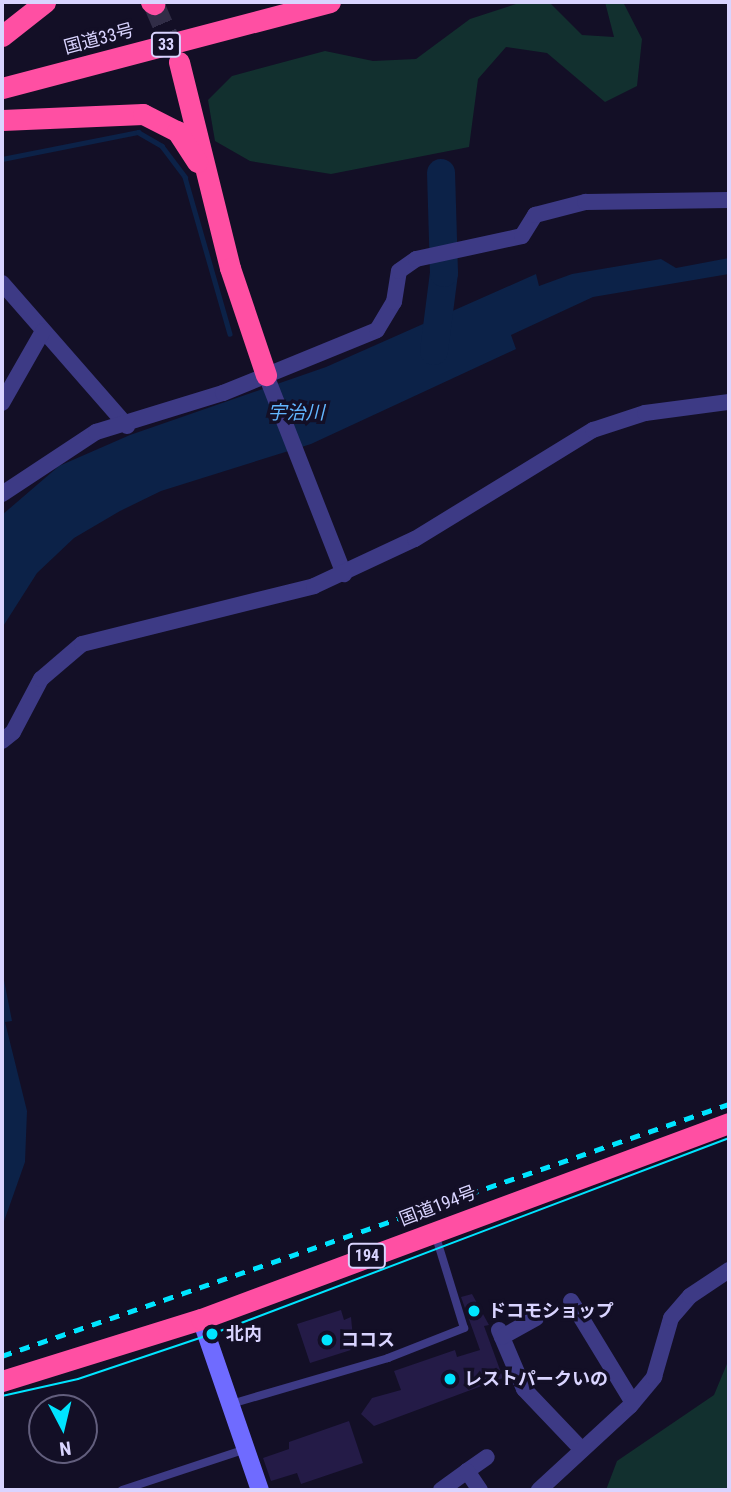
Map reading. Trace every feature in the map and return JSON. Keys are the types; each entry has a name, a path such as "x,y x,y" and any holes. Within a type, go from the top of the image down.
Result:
{"highway":[{"path":"2,36 45,2"},
{"name":"国道33号","path":"2,88 330,2"},
{"name":"33","path":"179,62 206,179 266,375"},
{"name":"33","path":"2,120 143,114 177,131 206,179"},
{"name":"国道194号","path":"2,1381 201,1319 729,1123"}],"street":[{"path":"2,494 96,432 127,426 266,375 377,330 394,302 399,271 416,259 522,236 535,215 584,202 729,200"},
{"path":"2,283 127,426"},
{"path":"2,403 43,331"},
{"path":"266,375 344,573"},
{"path":"2,741 13,732 41,679 82,644 128,628 295,591 344,573 415,538 593,430 645,414 729,402"},
{"path":"539,1490 633,1403 654,1377 671,1318 690,1296 729,1270"},
{"path":"571,1301 633,1403"},
{"path":"536,1318 500,1333 524,1389 582,1450"},
{"path":"201,1319 260,1490"},
{"path":"441,1490 487,1457"},
{"path":"467,1471 480,1490"}],"lane":[{"path":"230,1405 388,1358 464,1328 434,1231"},
{"path":"122,1490 246,1449"}],"green space":[{"path":"549,2 582,35 614,37 605,2 623,2 642,39 637,86 605,102 547,53 506,47 478,79 469,147 331,174 250,161 215,141 208,100 232,76 325,51 373,61 416,59 470,19 516,4"},
{"path":"729,1359 729,1490 606,1490 617,1461 714,1395"}],"water":[{"name":"宇治川","path":"729,258 729,274 593,297 511,335 516,349 311,444 161,491 120,511 74,538 37,573 2,628 2,515 59,466 130,435 326,367 536,274 539,286 572,274 661,259 676,268"},
{"path":"2,970 12,1021 5,1022 27,1111 25,1162 2,1227"}],"building":[{"path":"472,1294 489,1325 484,1326 503,1378 374,1426 361,1414 372,1398 401,1390 394,1371 455,1350 457,1357 480,1350 461,1297"},
{"name":"ココス","path":"341,1310 344,1320 351,1317 354,1349 310,1363 297,1324"},
{"path":"349,1421 363,1463 301,1484 297,1473 271,1481 263,1458 289,1449 289,1442"}],"waterway":[{"path":"2,159 138,132 162,146 185,177 230,334"},
{"path":"434,351 444,273 441,173"}],"tunnel":[{"path":"154,4 178,60"}],"tram line":[{"path":"2,1396 78,1379 212,1334 729,1138"}],"railway":[{"path":"2,1356 729,1104"}],"place":[{"name":"ドコモショップ","path":"474,1311"},
{"name":"北内","path":"212,1334"},
{"name":"ココス","path":"327,1340"},
{"name":"レストパークいの","path":"450,1379"}]}
